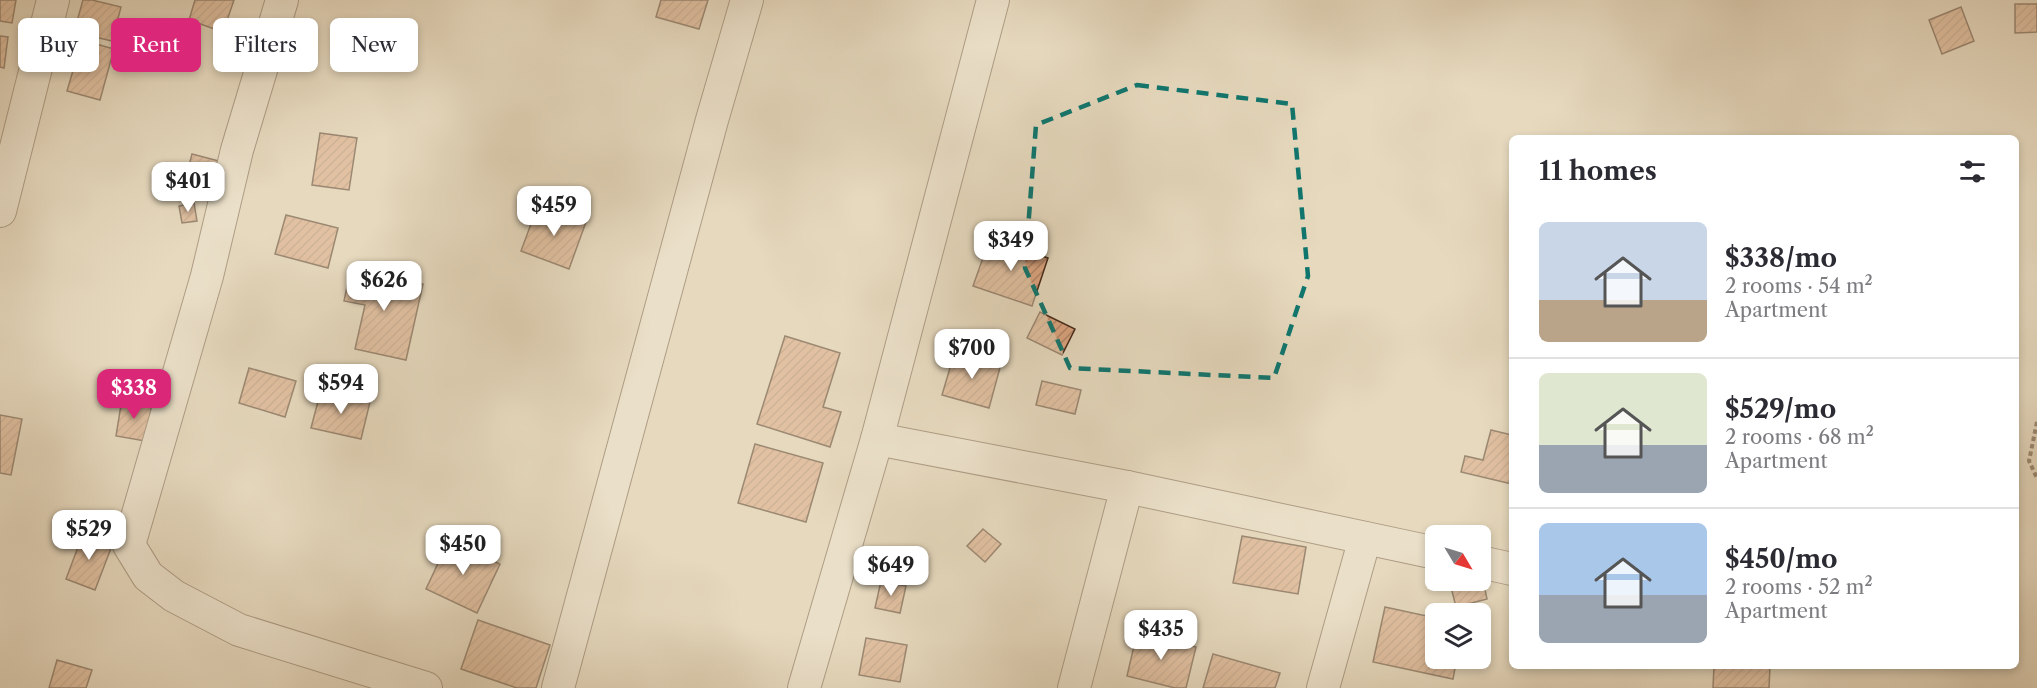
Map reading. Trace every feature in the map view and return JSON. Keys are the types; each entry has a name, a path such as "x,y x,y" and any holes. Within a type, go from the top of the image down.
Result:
{"street":[{"path":"0,211 53,0"},
{"path":"282,0 237,150 207,276 129,545 148,576 174,596 239,630 426,688"},
{"path":"558,688 712,120 747,0"},
{"path":"804,688 877,439 993,0"},
{"path":"877,439 1127,487 1425,551"},
{"path":"1074,688 1127,487"},
{"path":"1323,688 1365,538"},
{"path":"1491,564 1509,568"}],"path":[{"path":"2037,422 2029,461 2037,478"}],"highlighted area":[{"path":"1137,85 1292,104 1308,276 1274,378 1070,368 1025,268 1036,125"}],"building":[{"path":"0,0 16,0 12,23 0,21"},
{"path":"83,0 121,7 118,18 111,18 111,41 99,38 99,18 78,18"},
{"path":"195,0 234,0 228,18 213,18 213,28 201,24 201,18 190,18"},
{"path":"661,0 708,0 699,29 656,17"},
{"path":"2015,4 2037,4 2037,32 2015,33"},
{"path":"1961,7 1974,41 1942,54 1929,20"},
{"path":"0,36 8,37 4,68 0,67"},
{"path":"99,45 111,48 111,60 100,100 67,91 73,72 99,72"},
{"path":"320,133 357,138 349,190 312,185"},
{"path":"192,154 219,161 210,196 183,189"},
{"path":"194,203 197,221 182,223 179,206"},
{"path":"538,205 586,222 569,269 521,251"},
{"path":"286,215 338,228 328,268 275,254"},
{"path":"990,238 1048,258 1032,306 973,286"},
{"path":"351,268 423,284 406,360 355,349 365,305 344,301"},
{"path":"1040,312 1075,329 1062,355 1027,338"},
{"path":"785,336 840,353 823,407 841,412 830,447 757,424"},
{"path":"955,351 1001,364 989,408 942,395"},
{"path":"249,368 296,381 285,417 239,403"},
{"path":"1042,381 1081,390 1075,414 1036,405"},
{"path":"321,390 370,402 361,439 311,428"},
{"path":"122,399 152,405 145,441 116,436"},
{"path":"0,415 22,419 11,475 0,473"},
{"path":"1491,430 1509,434 1509,483 1461,472 1465,456 1483,460"},
{"path":"755,444 823,463 806,522 738,503"},
{"path":"983,529 1001,544 985,562 967,546"},
{"path":"84,531 113,543 95,590 66,579"},
{"path":"1242,536 1306,547 1298,594 1233,583"},
{"path":"449,540 500,564 477,613 426,589"},
{"path":"881,581 906,586 900,613 875,608"},
{"path":"1452,591 1485,591 1487,599 1472,603 1455,603"},
{"path":"1385,607 1425,616 1425,669 1455,669 1453,679 1373,662"},
{"path":"478,620 550,645 536,688 517,688 461,669"},
{"path":"1137,633 1196,647 1186,688 1175,688 1127,676"},
{"path":"866,638 907,645 900,682 859,675"},
{"path":"1213,654 1280,673 1275,688 1203,688"},
{"path":"57,660 92,670 86,688 49,688"},
{"path":"1714,669 1770,669 1769,688 1713,688"}]}
